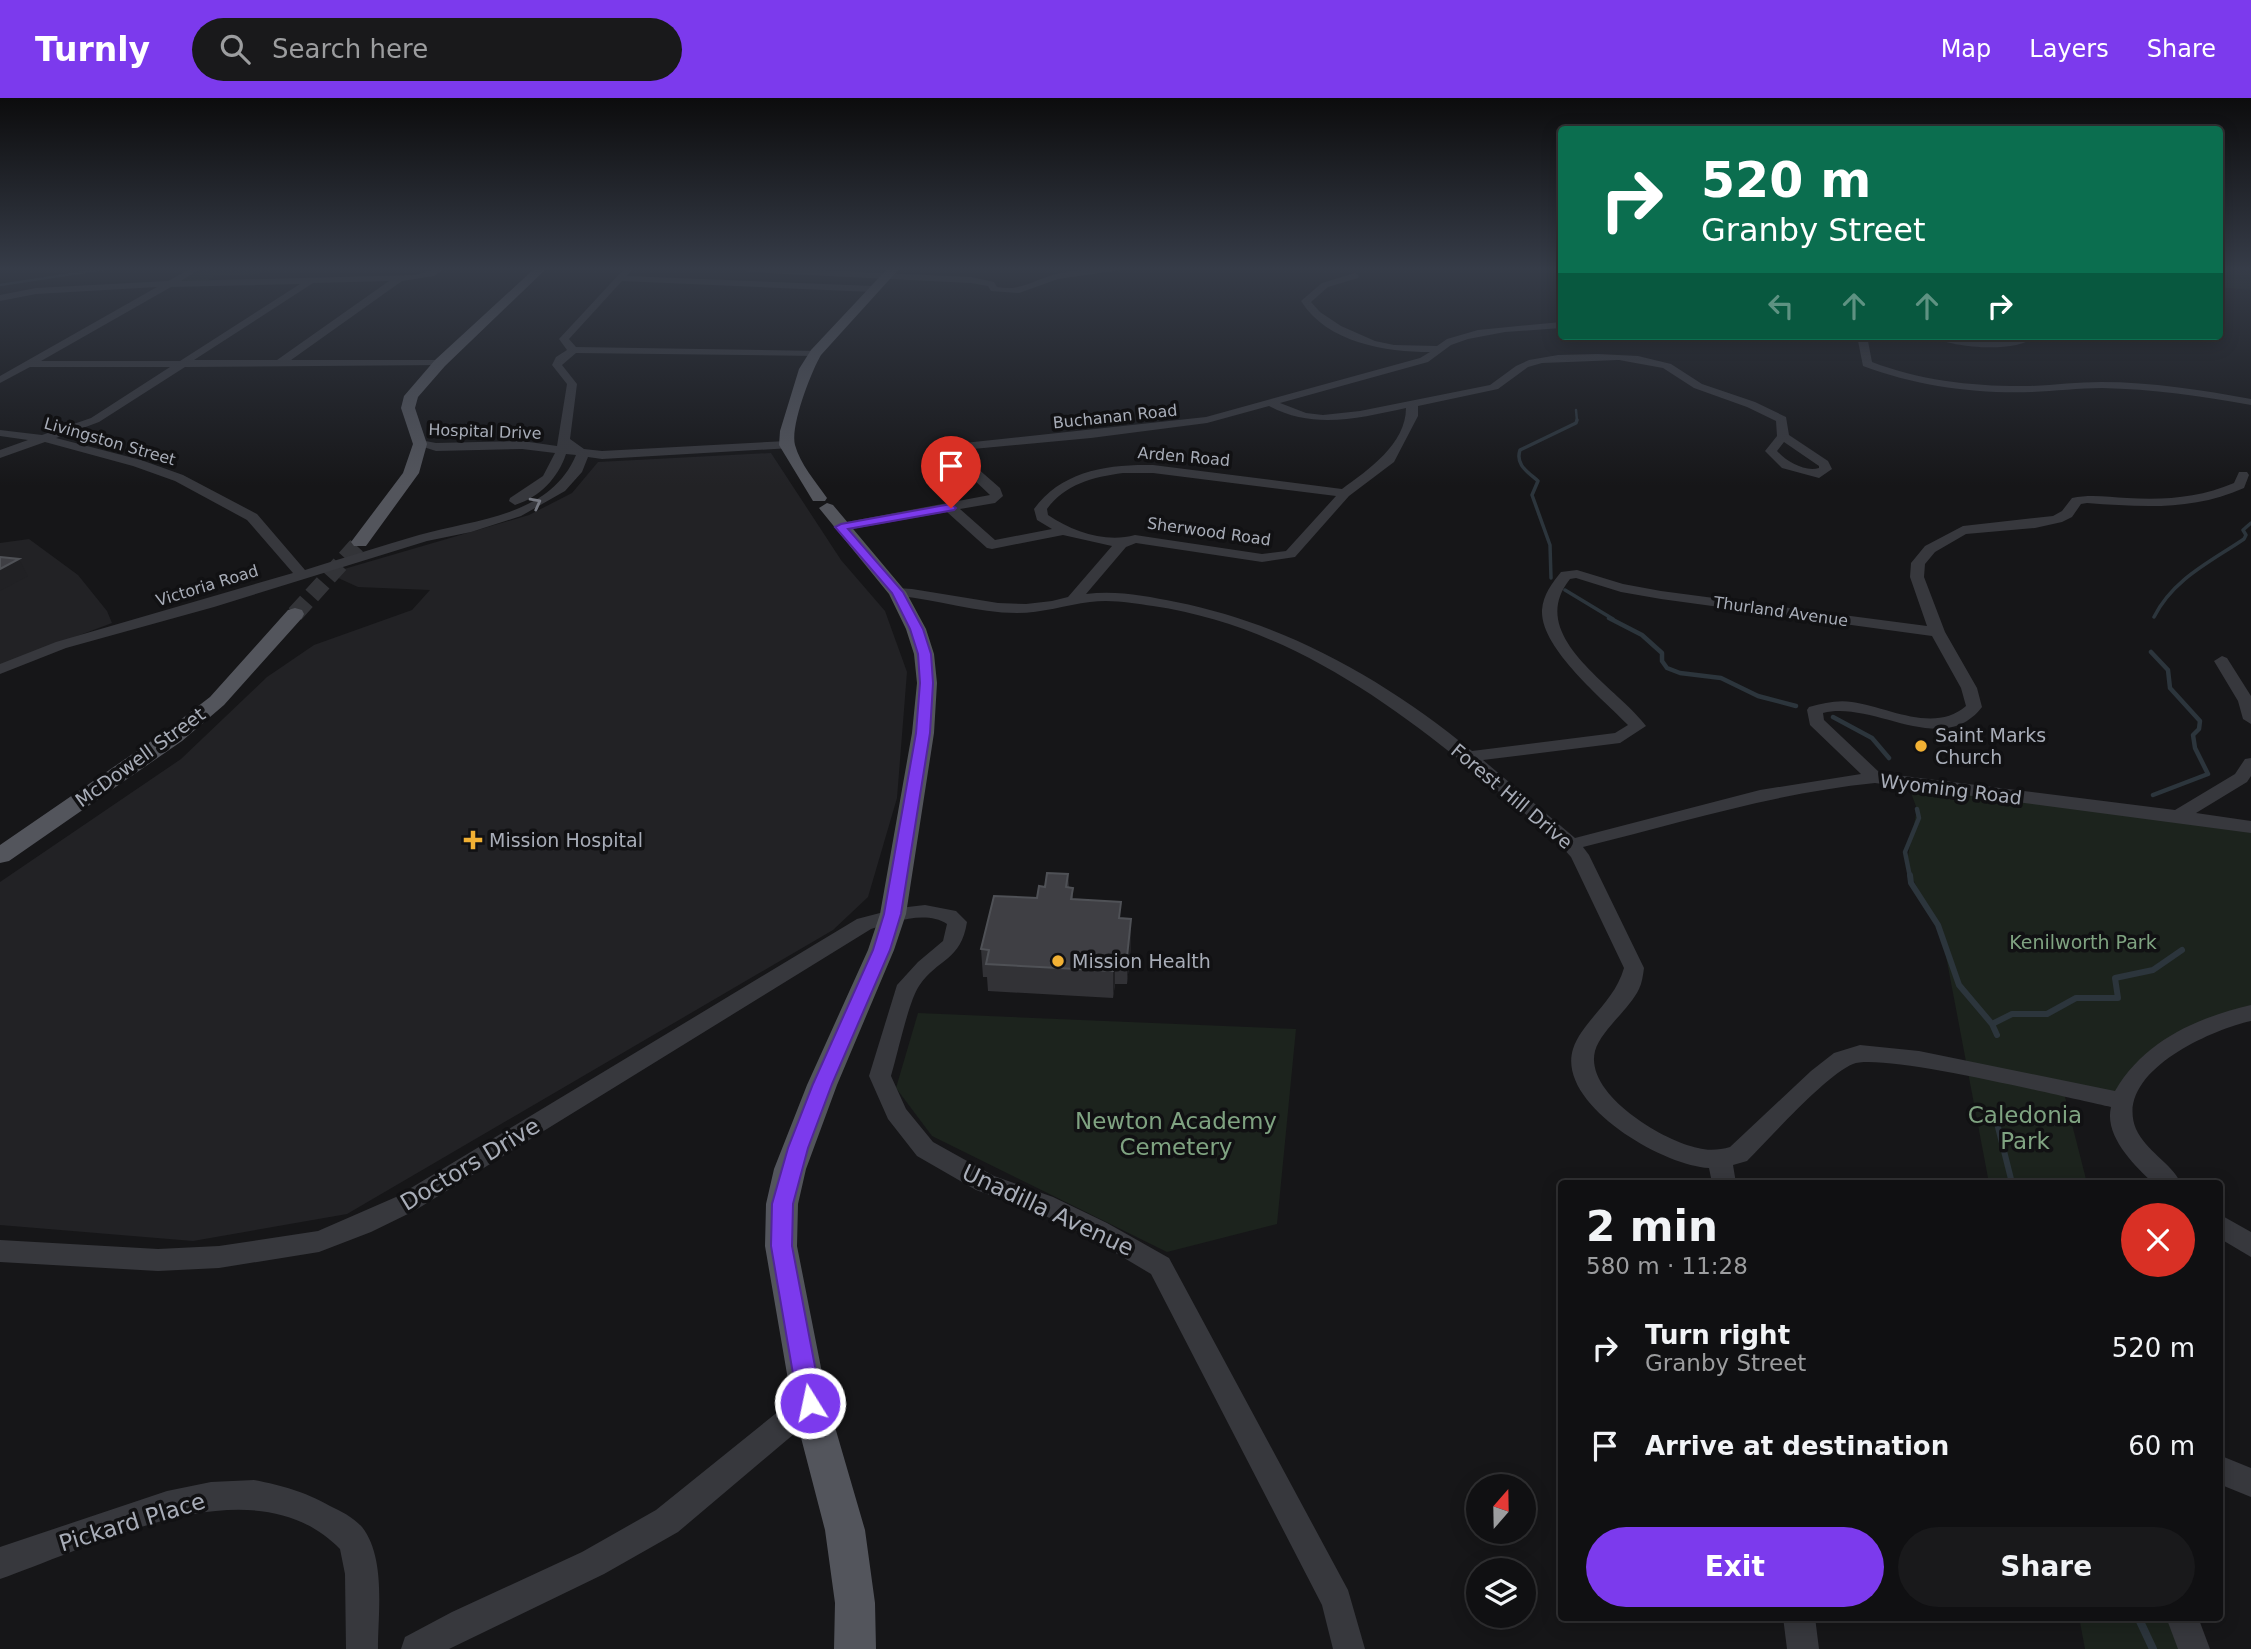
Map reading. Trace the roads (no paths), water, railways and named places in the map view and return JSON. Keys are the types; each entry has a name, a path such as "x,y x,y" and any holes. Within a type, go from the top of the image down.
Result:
{"main road":[{"path":"360,542 411,473 420,444 408,408 411,396 463,341"},
{"path":"826,341 806,369 787,441 798,467 823,503 897,592 916,629 924,654 927,683 923,733 892,914 881,950 822,1084 790,1169 782,1204 782,1246 810,1403 845,1530 855,1603 855,1649"},
{"name":"McDowell Street","path":"0,856 217,701 295,614"}],"street":[{"path":"0,380 69,341"},
{"path":"0,454 95,420 217,341"},
{"path":"279,363 309,341"},
{"path":"565,341 574,350 816,353"},
{"path":"1371,341 1378,345 1438,349"},
{"name":"Buchanan Road","path":"951,508 990,500 997,496 996,491 956,456 954,451 959,447 1165,427 1271,403 1424,360 1450,341"},
{"path":"1863,341 1867,364 1885,372 1914,379 2009,389 2089,385 2190,391 2251,402"},
{"path":"1956,341 1990,345 2022,341"},
{"name":"Victoria Road","path":"425,537 497,510 526,495 546,479 553,469 571,411 572,384 558,365 560,359 574,350"},
{"path":"1271,403 1286,414 1311,418 1344,418 1494,387 1508,380 1519,368 1542,360 1645,360 1678,371 1688,382 1765,408 1782,419 1783,436"},
{"path":"29,364 440,363"},
{"name":"Sherwood Road","path":"1075,598 1121,544 1135,539 1262,558 1283,557 1294,552 1345,493 1390,459 1412,416 1412,404"},
{"name":"Livingston Street","path":"0,433 46,439 179,478 236,507 262,526 301,574"},
{"path":"561,445 583,454 787,441"},
{"name":"Hospital Drive","path":"420,444 436,447 787,441"},
{"name":"Victoria Road","path":"0,669 72,642 209,604 425,537 469,529 530,507 568,480 580,465 583,454"},
{"name":"Arden Road","path":"1063,531 1042,517 1040,509 1044,502 1072,483 1121,468 1167,470 1345,493"},
{"path":"1875,778 1816,721 1814,714 1821,707 1839,706 1926,723 1941,723 1970,713 1974,702 1969,688 1937,632 1917,577 1918,563 1930,549 1946,537 1963,530 2057,519 2067,514 2077,501 2087,499 2157,505 2223,494 2240,485 2243,475"},
{"path":"841,527 951,508 992,545 1063,531 1121,544"},
{"name":"Thurland Avenue","path":"1465,757 1620,738 1638,726 1552,631 1552,591 1566,575 1577,574 1621,588 1661,595 1937,632"},
{"name":"Forest Hill Drive","path":"897,592 931,594 985,607 1020,609 1075,598 1111,596 1156,603 1241,624 1287,639 1331,661 1390,698 1572,844 1580,855 1634,968 1629,988 1585,1046 1584,1074 1604,1104 1644,1135 1679,1154 1722,1171 1803,1091 1836,1063 1860,1054 1883,1053 1919,1059 2123,1101"},
{"path":"2222,661 2246,701 2251,719"},
{"path":"2179,816 2241,778 2251,763"},
{"name":"Wyoming Road","path":"1572,844 1765,796 1875,778 2251,827"},
{"name":"Unadilla Avenue","path":"892,914 940,913 951,916 957,922 954,940 950,946 908,985 880,1076 896,1113 925,1149 985,1183 1044,1204 1098,1230 1160,1266 1337,1601 1349,1649"},
{"name":"Doctors Drive","path":"0,1251 158,1260 219,1257 319,1241 341,1233 405,1205 841,937 864,924 892,914"},
{"path":"2166,1180 2138,1151 2128,1134 2122,1119 2123,1101 2141,1072 2167,1049 2199,1029 2251,1013"},
{"path":"2223,1227 2251,1246"},
{"path":"417,1649 463,1623 593,1563 667,1521 810,1403"},
{"path":"2223,1471 2251,1483"},
{"name":"Pickard Place","path":"0,1563 157,1509 217,1495 275,1495 313,1508 352,1539 360,1567 362,1649"},
{"path":"1800,1621 1803,1649"},
{"path":"2184,1621 2194,1649"}],"waterway":[{"path":"1576,410 1577,420"},
{"path":"1551,578 1550,545 1532,495 1538,481 1523,468 1519,455 1520,450 1577,420"},
{"path":"2154,617 2171,592 2182,582 2244,539 2246,535 2243,530 2251,523"},
{"path":"1565,590 1613,619"},
{"path":"1609,618 1642,635 1662,653 1662,661 1667,668 1680,673 1721,678 1758,696 1796,706"},
{"path":"2151,652 2168,670 2170,688 2200,721 2199,729 2193,735 2195,748 2208,774 2153,795"},
{"path":"1833,717 1872,738 1889,758"},
{"path":"1910,877 1905,852 1919,818 1917,809"},
{"path":"1910,875 1911,883 1938,925 1959,985 1992,1024"},
{"path":"1992,1024 2012,1014 2047,1014 2076,998 2118,998 2115,978 2153,970 2182,950"},
{"path":"1992,1024 1997,1035"},
{"path":"1995,1115 2011,1180"},
{"path":"2140,1621 2153,1649"}],"tunnel":[{"path":"295,614 360,542"}],"place":[{"name":"Saint Marks Church","path":"1921,746"},
{"name":"Mission Hospital","path":"473,840"},
{"name":"Mission Health","path":"1058,961"}],"park label":[{"name":"Kenilworth Park","path":"2083,942"},
{"name":"Caledonia Park","path":"2025,1128"},
{"name":"Newton Academy Cemetery","path":"1176,1134"}]}
